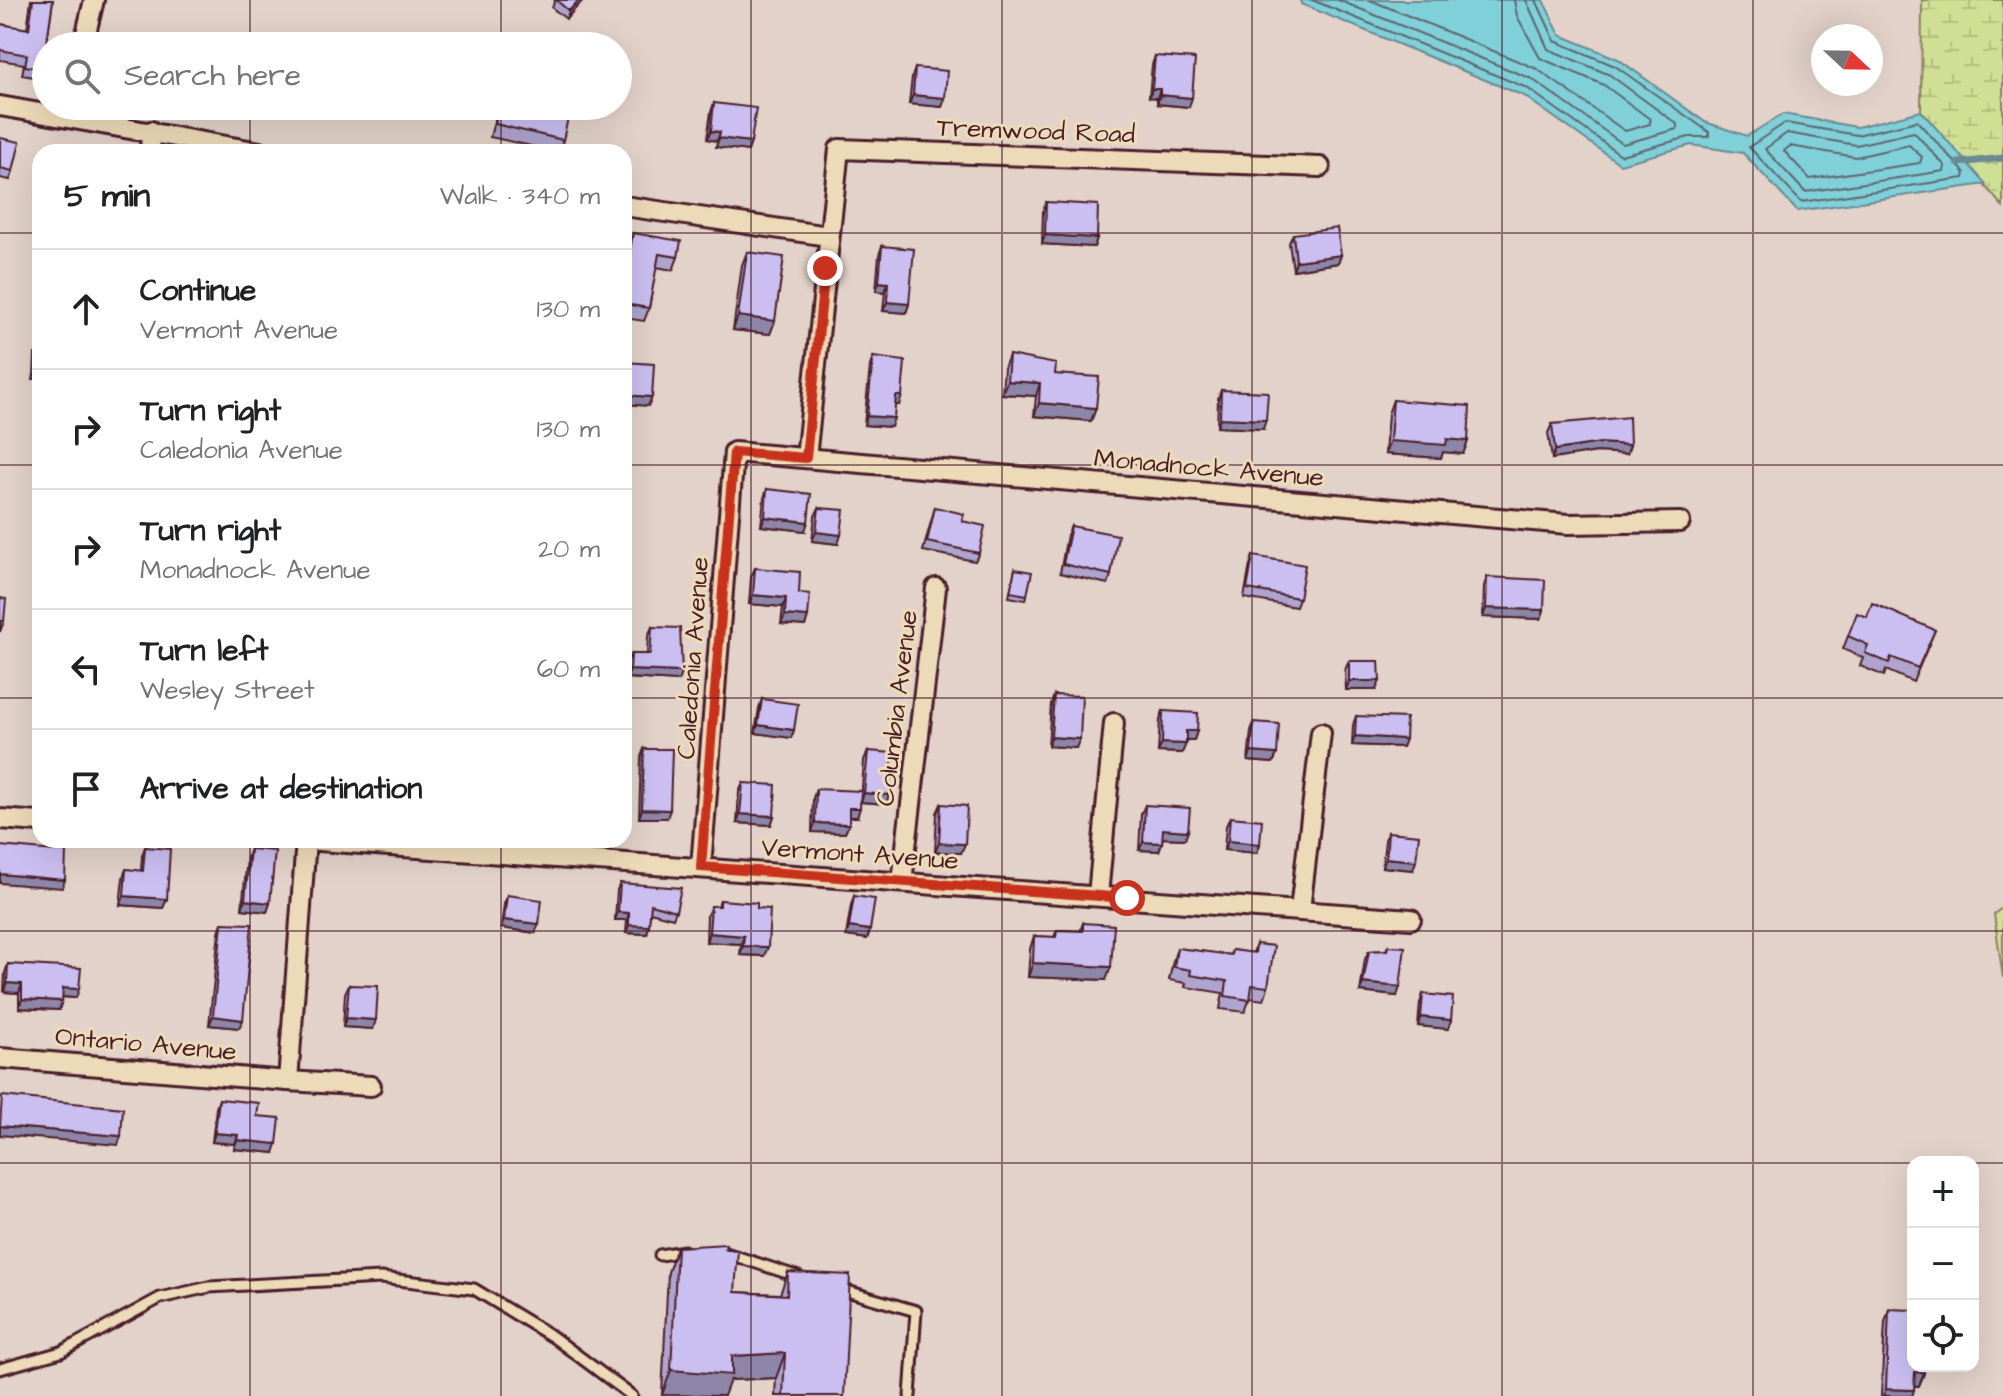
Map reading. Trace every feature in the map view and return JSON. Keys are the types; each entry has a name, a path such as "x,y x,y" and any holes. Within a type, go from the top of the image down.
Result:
{"street":[{"path":"86,32 94,0"},
{"path":"0,106 32,108"},
{"path":"106,120 218,144"},
{"path":"150,144 151,131"},
{"name":"Tremwood Road","path":"828,236 839,149 1320,167"},
{"path":"632,207 828,236 806,458"},
{"name":"Monadnock Avenue","path":"734,452 1568,524 1680,522"},
{"name":"Caledonia Avenue","path":"701,867 734,452"},
{"name":"Columbia Avenue","path":"902,882 936,588"},
{"path":"1098,896 1114,723"},
{"path":"1300,910 1321,733"},
{"path":"0,819 32,821"},
{"path":"288,1081 304,848"},
{"name":"Vermont Avenue","path":"515,848 701,867 1411,919"},
{"name":"Ontario Avenue","path":"0,1058 371,1086"}],"lane":[{"path":"660,1255 697,1248"},
{"path":"719,1252 812,1280"},
{"path":"0,1369 61,1352 160,1298 209,1287 381,1278 474,1289 553,1337 632,1396"},
{"path":"826,1285 916,1311 910,1396"}],"green space":[{"path":"1922,0 2003,0 2003,207 1921,111"},
{"path":"2003,907 2003,978 1994,914"}],"water":[{"path":"1301,0 1543,0 1560,35 1618,59 1705,122 1747,136 1783,114 1857,127 1921,111 1986,184 1797,211 1743,153 1691,145 1620,164 1524,96 1301,4"}],"building":[{"path":"33,0 53,0 48,32 32,32 32,67 25,66 27,55 0,50 0,24 29,29"},
{"path":"556,0 579,0 569,11"},
{"path":"1155,56 1195,59 1192,98 1160,95 1160,89 1152,89"},
{"path":"915,68 947,71 945,98 913,95"},
{"path":"714,103 756,108 751,142 719,138 720,132 711,131"},
{"path":"496,120 568,120 563,140 495,124"},
{"path":"0,138 20,142 13,171 0,168"},
{"path":"1046,202 1098,205 1097,238 1045,235"},
{"path":"1337,228 1341,255 1296,261 1293,234"},
{"path":"633,233 681,241 678,257 659,254 649,308 632,305"},
{"path":"882,246 914,249 909,304 887,302 888,283 879,282"},
{"path":"747,252 784,257 775,321 738,316"},
{"path":"1009,355 1056,364 1055,374 1099,377 1096,408 1039,403 1040,383 1007,381"},
{"path":"873,357 905,361 902,396 896,396 894,418 867,416"},
{"path":"632,363 654,364 652,397 632,396"},
{"path":"1221,390 1268,392 1266,420 1220,418"},
{"path":"1393,400 1470,406 1468,441 1447,439 1446,445 1390,441"},
{"path":"1629,417 1630,445 1600,443 1555,450 1552,424"},
{"path":"767,489 811,494 808,522 765,517"},
{"path":"935,507 964,514 962,521 985,526 979,553 927,542"},
{"path":"819,508 844,510 841,535 816,532"},
{"path":"1071,526 1118,535 1111,575 1063,564"},
{"path":"1253,556 1305,565 1299,598 1247,589"},
{"path":"755,568 800,572 799,593 810,594 808,617 785,615 786,598 753,595"},
{"path":"1015,569 1032,572 1027,595 1010,592"},
{"path":"1487,577 1545,580 1544,610 1486,608"},
{"path":"0,598 6,599 4,621 0,621"},
{"path":"1872,603 1935,630 1918,668 1891,657 1889,663 1865,653 1868,645 1848,636 1857,613 1867,617"},
{"path":"652,627 680,628 682,672 632,670 632,654 650,654"},
{"path":"1349,661 1379,661 1380,681 1349,681"},
{"path":"1054,695 1082,696 1080,739 1051,737"},
{"path":"762,699 798,704 794,730 758,725"},
{"path":"1163,711 1198,713 1197,731 1186,731 1186,744 1162,743"},
{"path":"1356,716 1406,718 1405,739 1355,736"},
{"path":"1254,722 1279,724 1277,754 1251,752"},
{"path":"644,749 672,749 670,810 642,809"},
{"path":"868,751 893,753 889,795 864,793"},
{"path":"743,783 776,785 774,816 740,814"},
{"path":"816,789 861,791 860,808 849,808 849,824 815,823"},
{"path":"941,804 967,806 965,844 939,843"},
{"path":"1145,805 1190,808 1188,831 1163,829 1162,843 1143,842"},
{"path":"1230,817 1262,820 1260,844 1228,841"},
{"path":"1388,832 1419,835 1416,861 1386,858"},
{"path":"0,846 66,852 65,880 0,874"},
{"path":"145,848 170,849 167,899 124,896 126,869 143,871"},
{"path":"250,849 275,851 270,903 245,900"},
{"path":"620,883 681,888 676,911 651,904 649,926 629,925 629,913 618,912"},
{"path":"507,895 542,900 539,924 504,920"},
{"path":"854,896 875,899 870,930 849,927"},
{"path":"720,900 757,903 757,908 770,909 768,947 743,946 744,936 709,933 711,906 720,906"},
{"path":"222,923 252,924 243,1020 213,1016"},
{"path":"1083,923 1114,925 1111,967 1033,963 1034,936 1056,937 1057,930 1083,931"},
{"path":"1256,944 1274,946 1268,987 1252,985 1250,1000 1225,996 1227,981 1190,975 1191,970 1174,967 1177,948 1231,955 1232,950 1255,953"},
{"path":"1388,946 1405,947 1400,987 1363,983 1369,951 1387,950"},
{"path":"8,964 81,968 79,989 63,988 62,1001 22,999 22,984 7,983"},
{"path":"349,985 378,986 376,1020 346,1018"},
{"path":"1423,994 1453,997 1451,1020 1421,1017"},
{"path":"2,1096 123,1108 121,1136 0,1126"},
{"path":"219,1099 259,1103 257,1116 280,1118 277,1144 237,1140 238,1135 215,1133"},
{"path":"726,1244 725,1249 738,1250 735,1292 787,1295 788,1272 850,1275 844,1396 783,1396 785,1353 732,1356 732,1375 671,1370 677,1247"},
{"path":"1889,1309 1907,1310 1907,1372 1915,1372 1914,1390 1886,1389"}],"waterway":[{"path":"1958,163 2003,158"}],"route":[{"path":"825,268 806,458 734,452 701,867 1127,898"}]}
